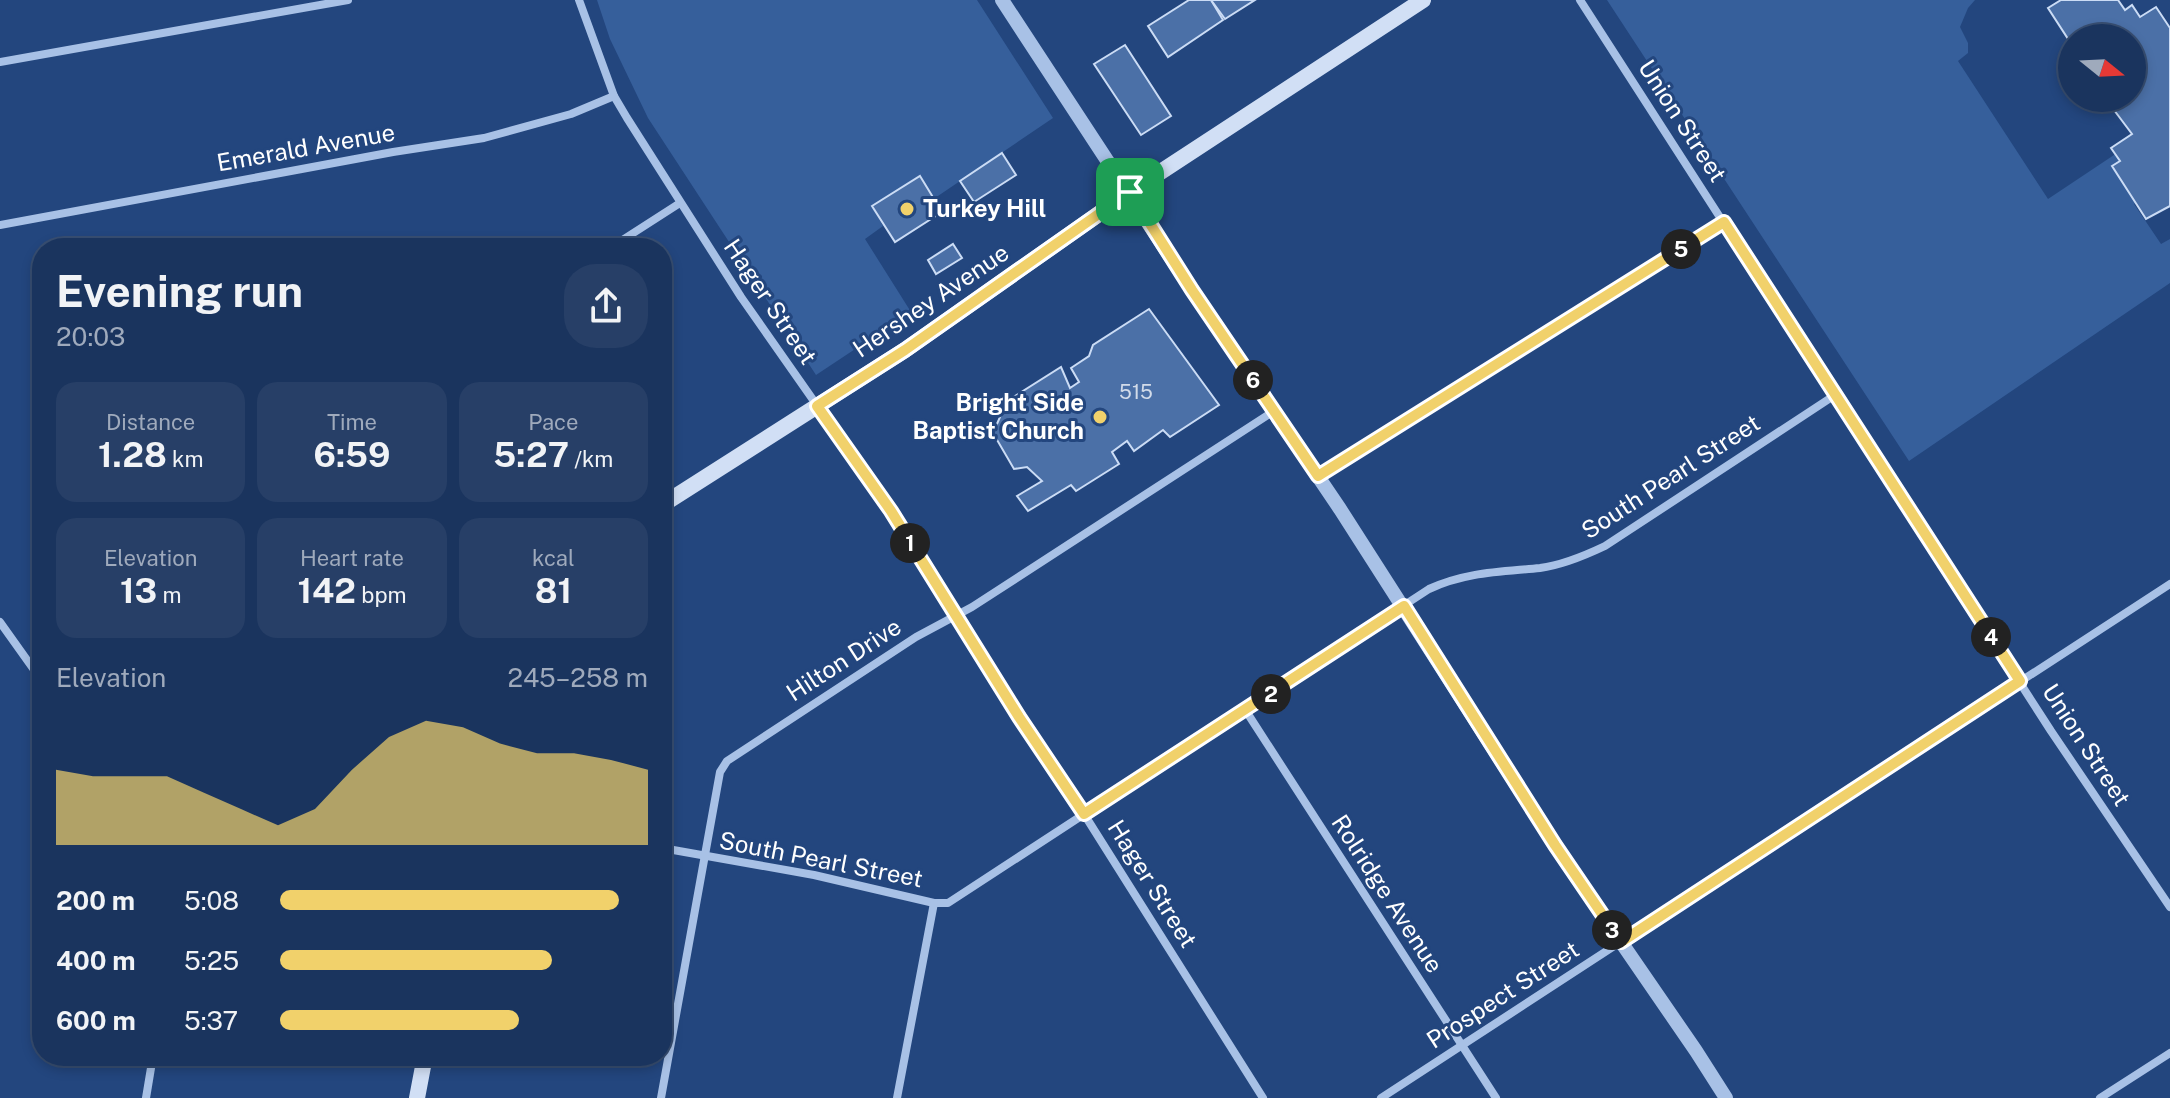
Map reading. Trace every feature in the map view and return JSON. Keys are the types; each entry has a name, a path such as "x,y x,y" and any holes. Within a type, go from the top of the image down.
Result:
{"main road":[{"name":"Hershey Avenue","path":"672,499 915,343 1130,192 1423,0"},
{"path":"417,1098 423,1066"}],"street":[{"path":"0,62 348,0"},
{"name":"Hager Street","path":"579,0 614,96 680,203 891,511 1263,1098"},
{"path":"1002,0 1404,606 1559,852 1726,1098"},
{"name":"Union Street","path":"1580,0 2020,681 2170,907"},
{"name":"Emerald Avenue","path":"0,225 484,138 571,114 614,96"},
{"path":"626,238 680,203"},
{"path":"1318,476 1724,222"},
{"name":"South Pearl Street","path":"672,850 814,875 934,903 948,903 1404,606 1451,579 1494,570 1542,568 1571,561 1605,546 1835,395"},
{"name":"Hilton Drive","path":"672,1039 720,772 727,761 916,637 972,607 1274,411"},
{"name":"Prospect Street","path":"1381,1098 2170,584"},
{"path":"0,622 32,667"},
{"name":"Rolridge Avenue","path":"1246,711 1496,1098"},
{"path":"897,1098 934,903"},
{"path":"2100,1098 2170,1053"},
{"path":"146,1098 151,1066"},
{"name":"Hilton Drive","path":"661,1098 667,1066"}],"shaded area":[{"path":"597,0 977,0 1053,118 935,198 919,176 872,206 883,226 865,239 911,312 816,375 648,118 610,39"},
{"path":"1607,0 1975,0 1960,27 1968,43 1968,53 1958,61 2048,199 2141,137 2169,179 2134,204 2161,244 2170,239 2170,283 1909,461"}],"building":[{"path":"1189,0 1211,0 1223,20 1168,57 1148,26"},
{"path":"1211,0 1255,0 1225,19"},
{"path":"2061,0 2118,0 2125,10 2132,5 2140,17 2156,7 2170,28 2170,206 2146,219 2112,166 2120,161 2111,148 2132,134 2116,112 2146,112 2146,24 2058,24 2048,8"},
{"path":"1125,45 1171,116 1141,135 1094,64"},
{"path":"1002,153 1016,175 974,202 960,181"},
{"name":"Turkey Hill","path":"920,176 942,212 895,242 872,206"},
{"name":"Turkey Hill","path":"953,244 962,258 936,274 928,260"},
{"name":"Bright Side Baptist Church","path":"1149,309 1219,405 1170,437 1163,430 1134,451 1127,441 1112,452 1119,464 1076,491 1071,485 1028,511 1017,496 1042,481 1027,467 1014,469 993,433 1007,401 1061,367 1070,388 1079,382 1071,368 1089,356 1093,345"}],"place":[{"name":"Turkey Hill","path":"907,209"},
{"name":"Bright Side Baptist Church","path":"1100,417"}],"route":[{"path":"1130,192 1318,476 1724,222 2020,681 1621,942 1555,845 1404,606 1084,814 1019,717 891,511 817,406 905,350 1130,192"}]}
